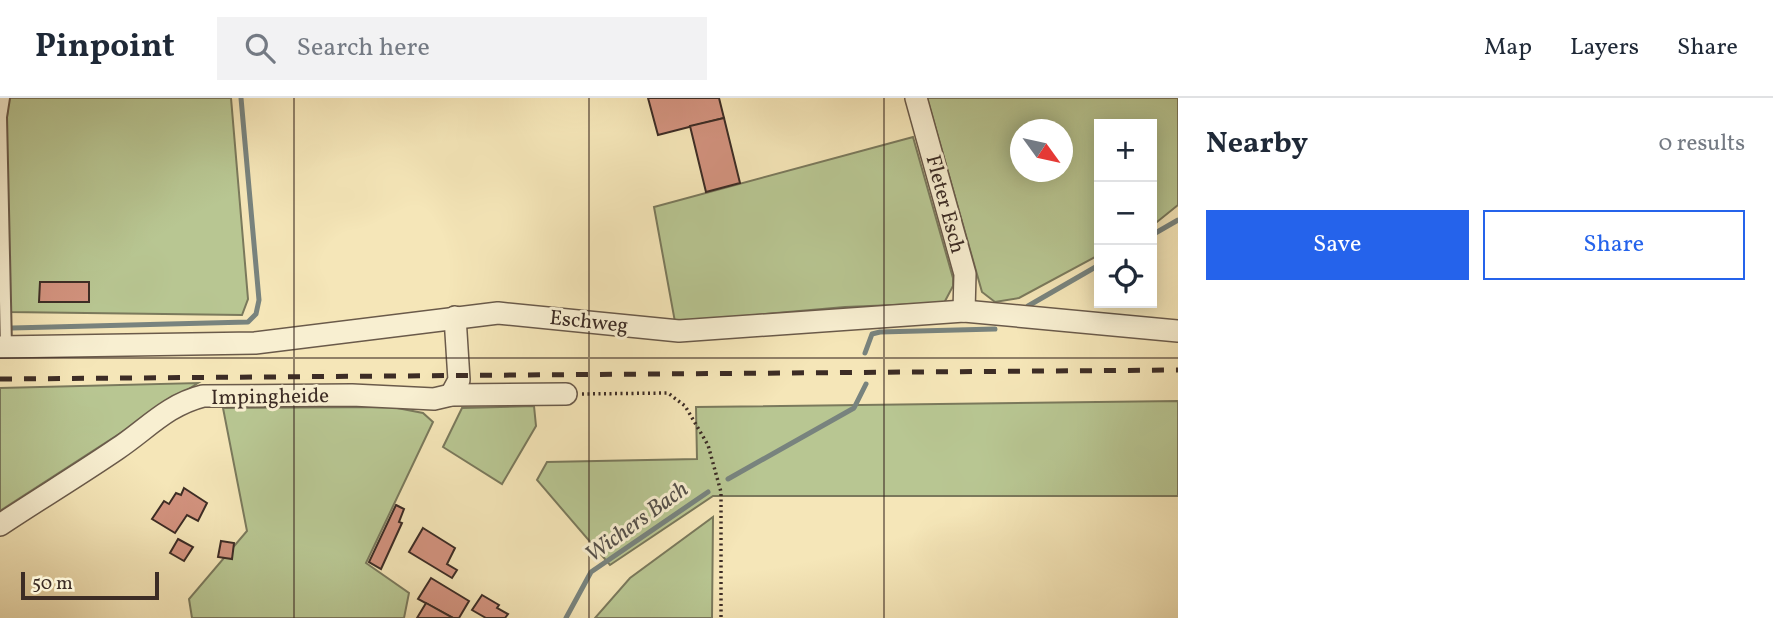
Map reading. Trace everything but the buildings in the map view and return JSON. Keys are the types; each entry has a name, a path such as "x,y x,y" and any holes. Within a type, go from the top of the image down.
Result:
{"street":[{"name":"Fleter Esch","path":"916,98 965,274 964,311"},
{"name":"Eschweg","path":"3,347 255,343 455,317 512,313 679,331 746,329 863,316 964,311 1178,331"},
{"path":"451,395 459,380 455,317"},
{"name":"Impingheide","path":"0,524 118,449 165,411 183,401 203,396 434,399 451,395 566,394"}],"lane":[{"path":"3,347 1,117 4,98"}],"path":[{"path":"566,394 668,393 685,406 708,445 721,492 721,618"}],"green space":[{"path":"9,98 231,98 248,299 242,315 8,312 5,135"},
{"path":"927,98 1178,98 1178,205 1157,222 1157,119 1094,119 1094,258 1019,298 995,302 982,292"},
{"path":"913,137 953,278 953,286 944,303 845,307 675,322 654,207"},
{"path":"198,383 0,511 0,388"},
{"path":"1178,401 1178,496 713,496 610,565 537,480 547,462 697,459 696,407"},
{"path":"534,406 536,426 502,484 443,447 462,408"},
{"path":"392,407 423,413 433,422 366,563 409,593 404,618 192,618 189,599 247,531 223,408"},
{"path":"713,517 712,618 595,618 630,578"}],"waterway":[{"path":"12,328 248,322 256,314 259,300 241,98"},
{"name":"Wichers Bach","path":"1157,232 1178,220"},
{"name":"Wichers Bach","path":"1028,306 1094,268"},
{"name":"Wichers Bach","path":"865,353 872,334 880,332 995,329"},
{"name":"Wichers Bach","path":"728,479 854,408 866,384"},
{"name":"Wichers Bach","path":"566,618 591,572 708,492"}],"railway":[{"path":"0,379 1178,370"}]}
